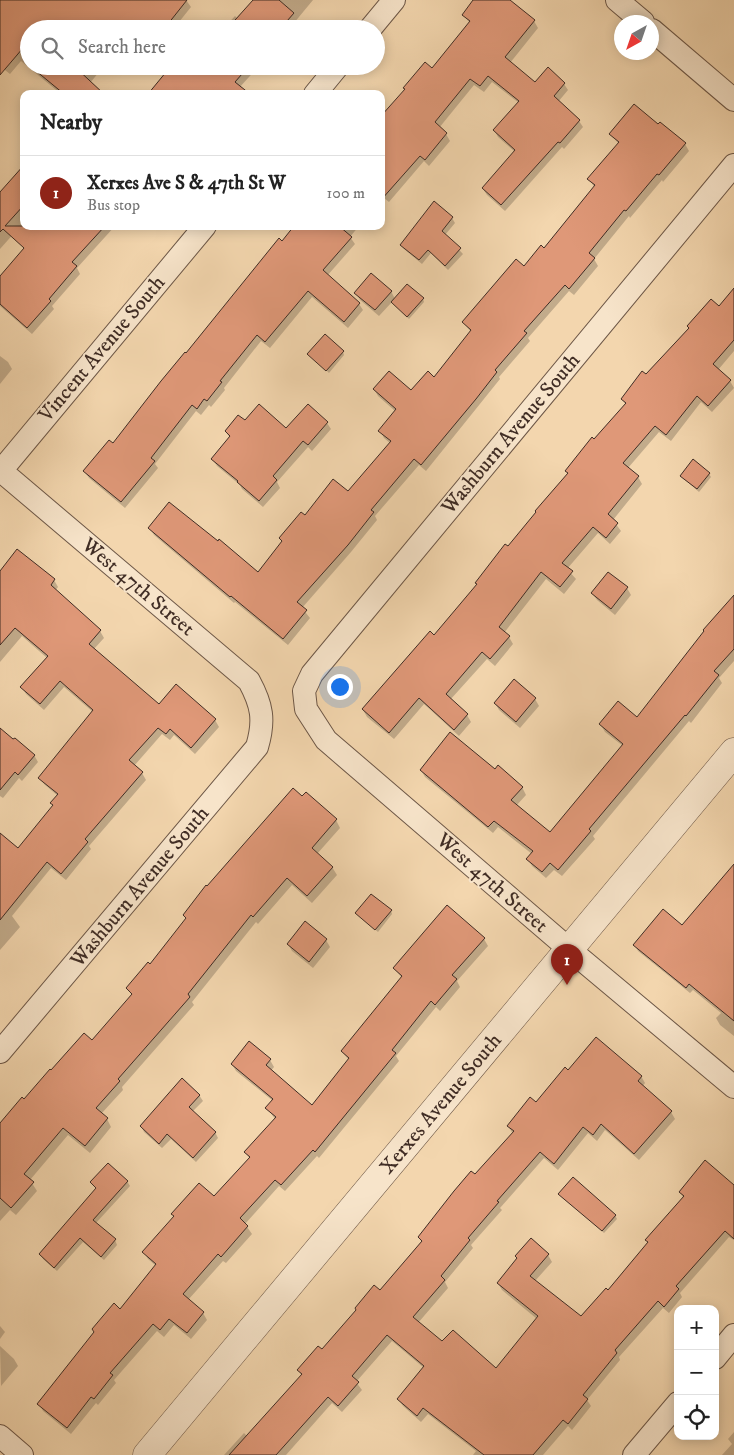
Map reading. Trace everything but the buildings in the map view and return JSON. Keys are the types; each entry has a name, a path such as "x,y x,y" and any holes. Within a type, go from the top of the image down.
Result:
{"street":[{"path":"377,20 394,0"},
{"path":"617,0 635,15"},
{"path":"659,36 734,100"},
{"path":"318,90 331,75"},
{"name":"Washburn Avenue South","path":"306,709 304,691 312,674 734,165"},
{"name":"Vincent Avenue South","path":"0,471 202,230"},
{"name":"West 47th Street","path":"0,471 249,680 258,697 262,714"},
{"name":"West 47th Street","path":"306,709 326,740 734,1087"},
{"name":"Washburn Avenue South","path":"0,1052 257,747 262,730 262,714"},
{"name":"Xerxes Avenue South","path":"147,1455 734,752"},
{"path":"719,1353 734,1335"},
{"path":"634,1455 674,1408"},
{"path":"0,1436 22,1455"}],"place":[{"name":"Xerxes Ave S & 47th St W","path":"567,985"}]}
